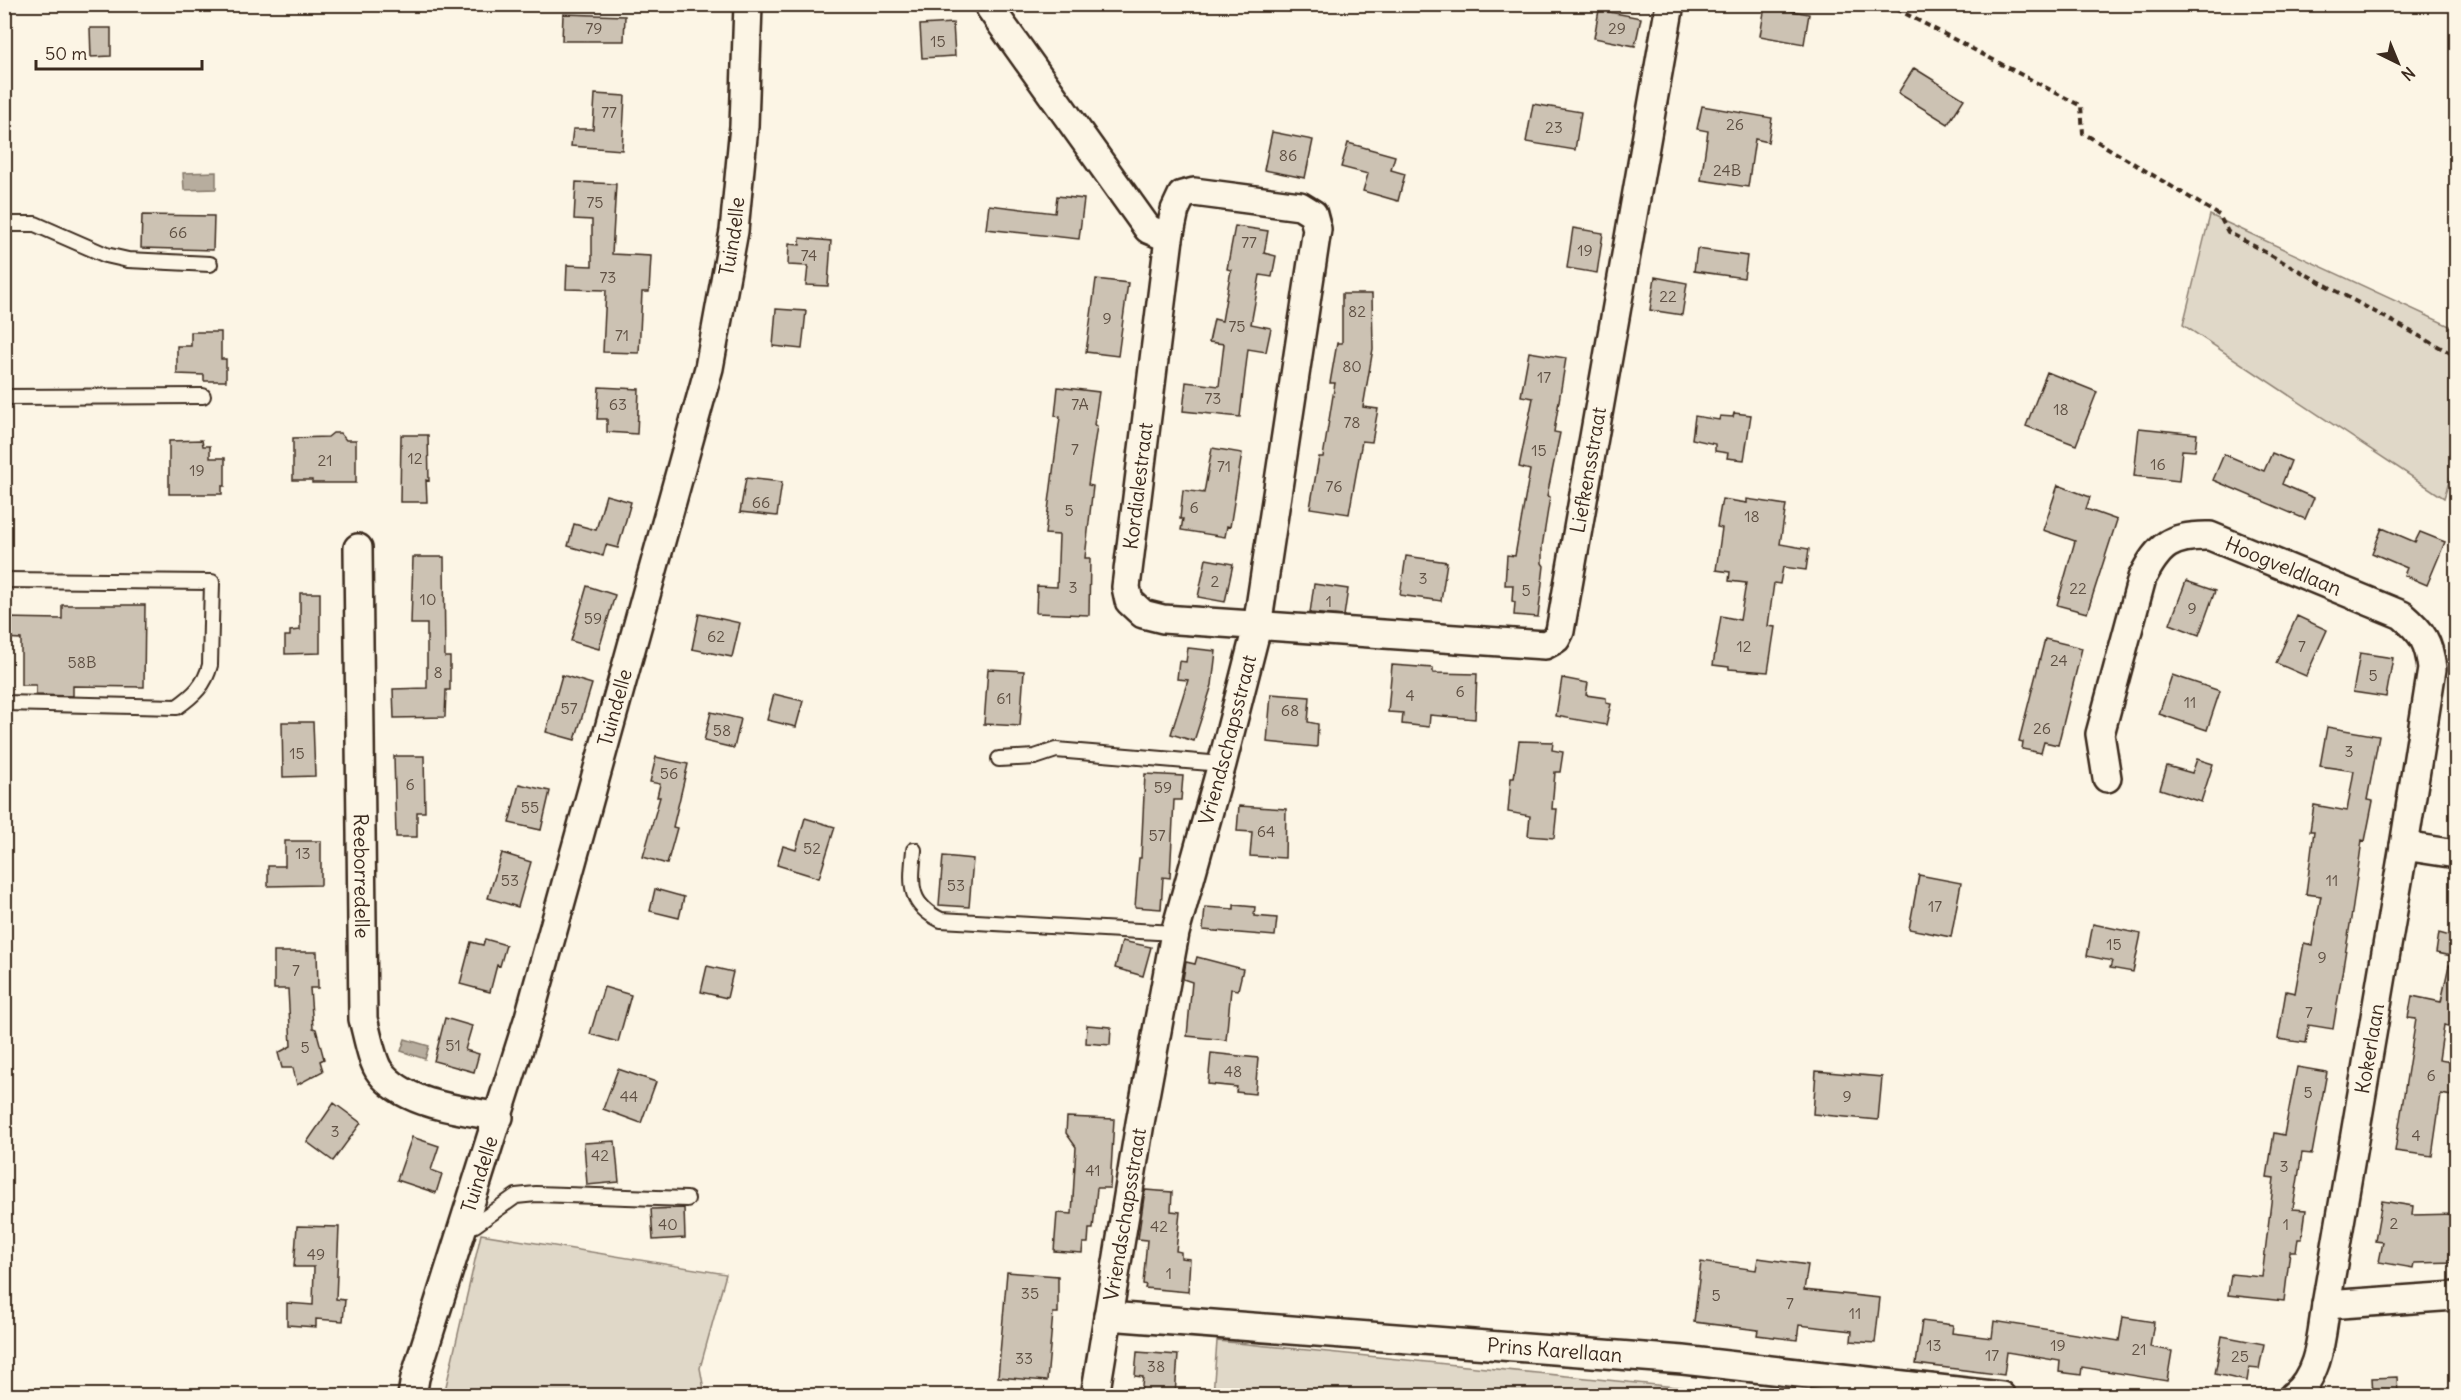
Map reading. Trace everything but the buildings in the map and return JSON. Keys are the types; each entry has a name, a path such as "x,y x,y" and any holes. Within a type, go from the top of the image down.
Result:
{"street":[{"name":"Tuindelle","path":"412,1395 415,1378 529,1017 709,368 734,231 744,126 748,4"},
{"name":"Liefkensstraat","path":"1257,627 1545,645 1556,639 1560,631 1670,4"},
{"path":"990,8 1148,229 1169,238"},
{"name":"Vriendschapsstraat","path":"1095,1395 1140,1123 1175,933 1257,627 1317,229 1313,214 1300,206 1194,192 1182,195"},
{"name":"Kordialestraat","path":"1182,195 1175,210 1169,238 1126,587 1129,602 1143,614 1163,619 1257,627"},
{"name":"Hoogveldlaan","path":"2107,778 2100,734 2142,578 2154,556 2169,542 2189,536 2210,536 2402,615 2418,628 2430,648 2432,669 2404,846"},
{"name":"Reeborredelle","path":"358,548 363,1019 379,1071 402,1091 427,1101 499,1117"},
{"path":"2404,846 2457,854"},
{"name":"Kokerlaan","path":"2326,1305 2404,846"},
{"path":"2293,1395 2303,1388 2318,1356 2326,1305 2457,1296"},
{"name":"Prins Karellaan","path":"1108,1316 1683,1360 2001,1395"}],"lane":[{"path":"4,224 35,224 106,255 128,260 210,264"},
{"path":"4,397 203,396"},
{"path":"4,580 212,582 210,665 207,677 197,693 177,707 4,703"},
{"path":"999,759 1035,757 1056,750 1222,764"},
{"path":"914,850 911,888 928,914 941,920 1175,933"},
{"path":"464,1227 475,1225 516,1196 536,1194 687,1199"}],"path":[{"path":"1887,4 2081,106 2084,133 2219,215 2228,232 2457,356"}],"shaded area":[{"path":"216,172 216,189 184,190 183,173"},
{"path":"2210,215 2456,329 2456,459 2444,498 2183,325"},
{"path":"405,1039 429,1046 425,1059 401,1051"},
{"path":"481,1234 726,1274 700,1368 705,1395 444,1395"},
{"path":"1217,1341 1756,1395 1213,1395"}]}
